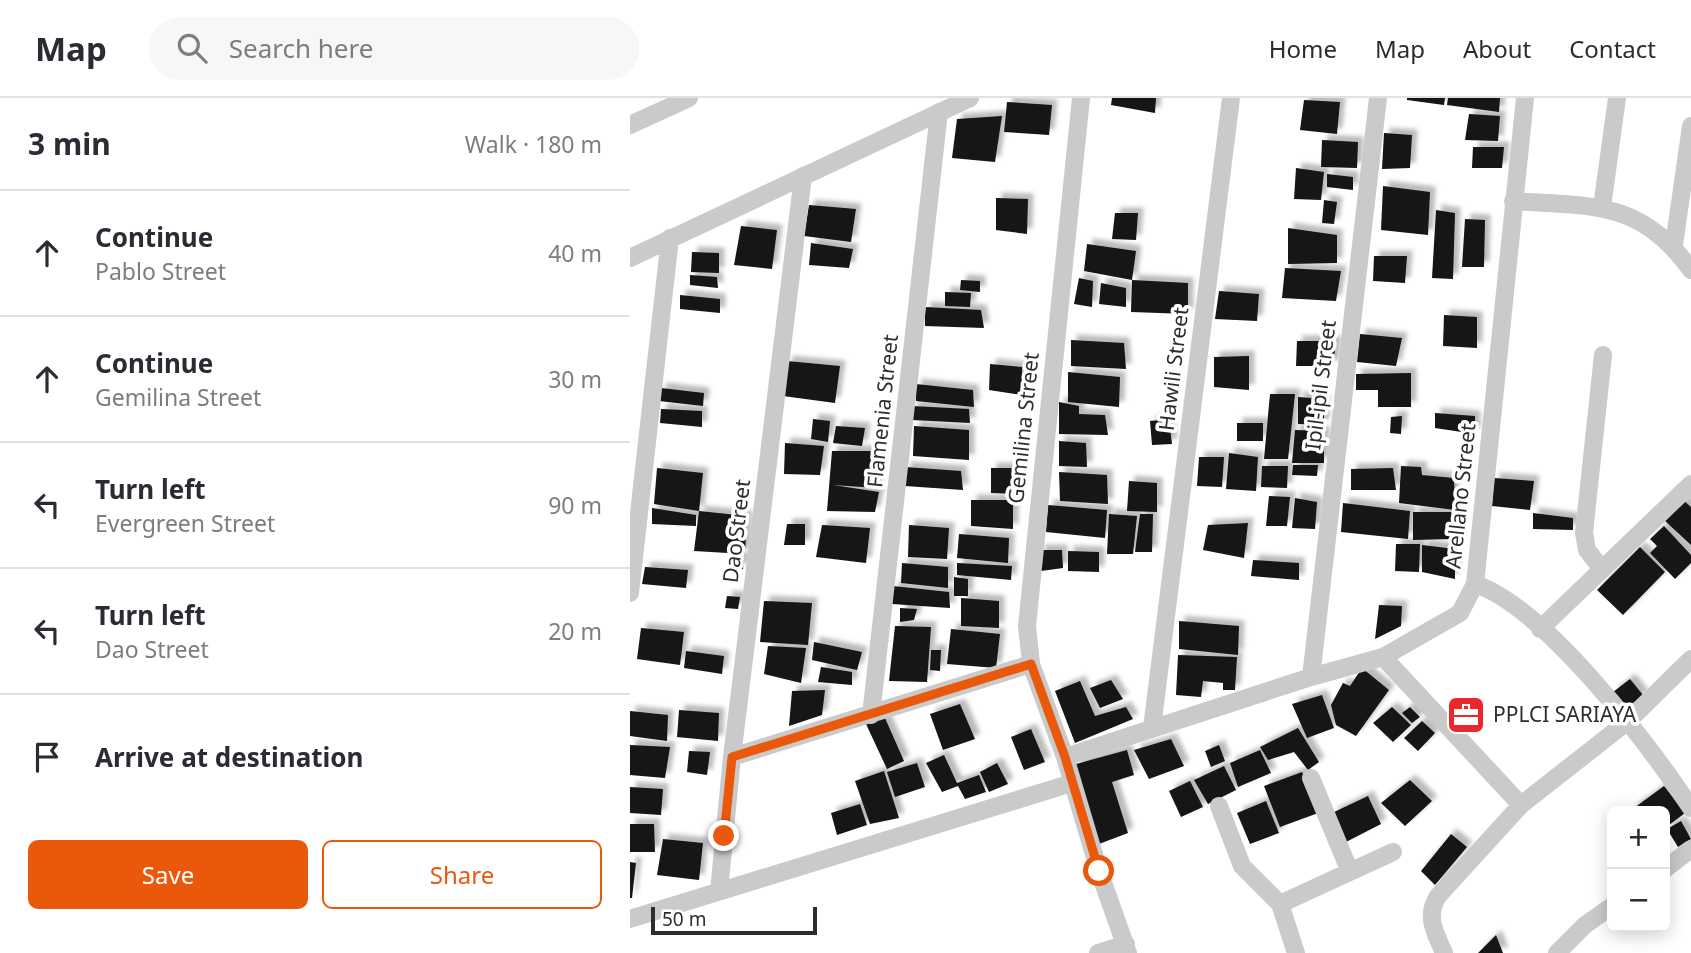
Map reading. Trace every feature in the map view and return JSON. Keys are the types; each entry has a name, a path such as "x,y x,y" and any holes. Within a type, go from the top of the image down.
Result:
{"street":[{"path":"630,125 690,98"},
{"path":"630,258 970,98"},
{"name":"Gemilina Street","path":"1081,98 1027,626 1031,664 1065,757 1099,871 1127,949"},
{"name":"Hawili Street","path":"1152,728 1231,98"},
{"name":"Ipil-ipil Street","path":"1311,677 1378,98"},
{"name":"Arellano Street","path":"1525,98 1475,584 1493,590 1540,629 1601,689 1628,721 1691,808"},
{"path":"1602,207 1617,98"},
{"name":"Flamenia Street","path":"871,715 939,112"},
{"path":"1674,245 1691,126"},
{"name":"Dao Street","path":"719,891 732,757 803,176"},
{"path":"1513,201 1602,207 1641,220 1674,245 1691,270"},
{"path":"630,593 670,238"},
{"path":"1601,568 1587,550 1584,533 1603,355"},
{"path":"1540,629 1691,484"},
{"path":"1065,757 1311,677 1383,657 1460,613 1475,584"},
{"path":"1383,657 1521,805"},
{"path":"1444,953 1431,922 1431,907 1438,896 1521,805 1628,721 1691,659"},
{"path":"732,757 1031,664"},
{"path":"1311,778 1350,872"},
{"path":"630,919 1072,783"},
{"path":"1219,806 1242,866 1280,904 1296,953"},
{"path":"1670,865 1691,849"},
{"path":"1280,904 1393,852"},
{"path":"1558,953 1586,925 1607,910"},
{"path":"1098,953 1127,949"}],"building":[{"path":"1112,98 1156,98 1155,113 1111,105"},
{"path":"1407,98 1445,98 1444,105"},
{"path":"1448,98 1500,98 1499,112 1447,105"},
{"path":"1304,100 1340,102 1337,134 1300,130"},
{"path":"1007,102 1052,105 1049,135 1004,132"},
{"path":"1469,114 1500,116 1498,141 1465,140"},
{"path":"1002,116 995,162 952,158 957,119"},
{"path":"1384,133 1412,135 1410,168 1382,169"},
{"path":"1322,140 1358,142 1357,168 1321,167"},
{"path":"1473,147 1504,147 1502,168 1472,168"},
{"path":"1296,168 1324,172 1321,200 1294,199"},
{"path":"1327,174 1353,177 1353,190 1327,187"},
{"path":"1383,186 1430,192 1428,235 1381,230"},
{"path":"996,198 1028,199 1027,234 996,230"},
{"path":"1324,200 1337,202 1334,224 1322,223"},
{"path":"809,205 856,209 851,242 804,236"},
{"path":"1436,210 1455,213 1453,279 1432,278"},
{"path":"1115,213 1138,213 1136,240 1112,239"},
{"path":"1465,219 1485,220 1484,267 1462,267"},
{"path":"741,226 777,230 772,269 734,265"},
{"path":"1288,228 1337,235 1337,263 1288,264"},
{"path":"811,243 853,249 849,268 809,265"},
{"path":"1087,244 1136,251 1132,280 1084,271"},
{"path":"692,252 719,253 719,273 691,272"},
{"path":"1374,256 1407,256 1405,283 1373,281"},
{"path":"1285,268 1341,271 1336,301 1282,298"},
{"path":"690,275 717,277 718,288 690,285"},
{"path":"1079,278 1093,281 1092,307 1074,304"},
{"path":"961,280 980,281 980,292 960,290"},
{"path":"1132,280 1188,283 1188,314 1131,312"},
{"path":"1101,283 1126,288 1126,307 1099,304"},
{"path":"1219,291 1259,294 1257,321 1215,319"},
{"path":"945,292 971,293 970,307 945,306"},
{"path":"680,295 720,299 720,313 680,309"},
{"path":"925,307 981,310 984,328 925,326"},
{"path":"1444,315 1477,317 1477,348 1443,346"},
{"path":"1360,334 1402,338 1396,366 1357,362"},
{"path":"1071,340 1124,343 1126,369 1071,366"},
{"path":"1297,341 1336,341 1333,366 1296,366"},
{"path":"1249,356 1249,390 1214,387 1214,357"},
{"path":"787,361 840,366 835,403 783,396"},
{"path":"990,364 1022,367 1022,395 989,390"},
{"path":"1068,372 1120,377 1119,407 1068,402"},
{"path":"1411,373 1411,407 1378,407 1378,390 1356,390 1356,374"},
{"path":"916,384 973,390 974,407 916,401"},
{"path":"661,388 704,393 703,406 659,401"},
{"path":"1270,394 1295,394 1288,459 1264,459"},
{"path":"1298,397 1324,399 1324,425 1298,424"},
{"path":"1059,402 1079,406 1079,414 1105,415 1108,435 1059,434"},
{"path":"912,406 969,409 970,423 912,420"},
{"path":"661,409 702,411 702,427 660,423"},
{"path":"1435,413 1475,416 1475,434 1435,428"},
{"path":"1402,416 1401,434 1390,433 1391,417"},
{"path":"813,419 830,421 828,442 811,439"},
{"path":"1169,419 1172,444 1152,445 1150,421"},
{"path":"1237,423 1263,423 1263,441 1237,441"},
{"path":"836,426 865,428 862,446 833,443"},
{"path":"914,426 969,430 969,460 913,456"},
{"path":"1295,430 1324,431 1324,463 1292,463"},
{"path":"1059,441 1086,443 1087,467 1059,466"},
{"path":"785,443 824,446 820,475 784,474"},
{"path":"832,451 879,451 877,488 833,485 879,492 875,512 827,511"},
{"path":"1229,453 1258,457 1256,491 1226,489"},
{"path":"1199,457 1224,457 1222,487 1197,486"},
{"path":"1293,465 1318,465 1317,476 1292,475"},
{"path":"1262,466 1288,466 1287,488 1261,487"},
{"path":"1401,466 1421,467 1422,475 1454,478 1455,510 1399,503"},
{"path":"905,467 961,471 963,490 905,486"},
{"path":"657,468 703,473 699,511 654,504"},
{"path":"991,468 1017,468 1018,494 991,493"},
{"path":"1393,468 1396,490 1351,490 1351,469"},
{"path":"1059,472 1107,475 1108,504 1060,501"},
{"path":"1494,478 1534,481 1530,510 1492,506"},
{"path":"1129,481 1157,483 1157,512 1127,511"},
{"path":"1269,496 1290,497 1287,526 1266,526"},
{"path":"1295,498 1317,502 1315,529 1292,528"},
{"path":"971,500 1013,500 1013,529 971,526"},
{"path":"1683,500 1691,507 1691,545 1664,520"},
{"path":"1343,503 1410,511 1408,539 1341,532"},
{"path":"1048,505 1107,510 1105,538 1046,532"},
{"path":"652,508 696,515 696,526 652,524"},
{"path":"699,511 747,516 745,554 694,551"},
{"path":"1413,512 1451,512 1453,539 1413,540"},
{"path":"1533,513 1573,518 1573,530 1533,529"},
{"path":"1109,514 1137,516 1133,554 1107,554"},
{"path":"1140,514 1153,514 1152,552 1135,552"},
{"path":"1248,523 1244,558 1203,550 1208,525"},
{"path":"787,524 805,524 805,545 784,545"},
{"path":"822,525 870,528 866,563 816,557"},
{"path":"909,525 949,528 947,559 908,557"},
{"path":"1664,526 1691,555 1691,563 1675,579 1650,553 1657,546 1650,539"},
{"path":"959,534 1009,538 1008,563 957,558"},
{"path":"1396,544 1420,544 1419,572 1395,571"},
{"path":"1422,545 1455,549 1455,579 1422,572"},
{"path":"1640,547 1665,572 1623,615 1597,590"},
{"path":"1039,550 1062,550 1063,568 1041,571"},
{"path":"1068,551 1099,552 1099,572 1068,571"},
{"path":"727,557 744,558 743,569 727,568"},
{"path":"1253,560 1299,563 1299,580 1251,576"},
{"path":"902,563 948,567 948,588 901,583"},
{"path":"957,563 1012,566 1011,580 957,575"},
{"path":"645,567 688,570 686,588 642,584"},
{"path":"954,577 968,579 968,596 954,596"},
{"path":"893,586 949,592 950,608 892,604"},
{"path":"727,596 740,597 738,609 725,608"},
{"path":"961,598 999,601 999,628 961,626"},
{"path":"764,601 812,603 808,645 760,642"},
{"path":"1379,605 1402,606 1401,626 1375,639"},
{"path":"900,608 917,609 914,620 900,622"},
{"path":"1179,621 1239,626 1238,655 1179,649"},
{"path":"895,626 931,627 927,682 889,681"},
{"path":"641,628 684,632 680,665 637,659"},
{"path":"951,629 1000,634 996,668 947,664"},
{"path":"814,642 862,652 857,670 812,660"},
{"path":"768,646 806,648 801,683 764,674"},
{"path":"931,650 941,650 940,671 930,670"},
{"path":"686,651 724,656 722,674 684,668"},
{"path":"1178,655 1237,657 1235,690 1223,690 1223,683 1203,681 1201,697 1176,695"},
{"path":"821,667 852,672 852,685 818,682"},
{"path":"1362,668 1389,690 1356,736 1336,725 1331,705 1343,683 1350,686"},
{"path":"1630,679 1643,695 1627,708 1613,692"},
{"path":"1111,680 1123,699 1100,708 1090,688"},
{"path":"1080,681 1095,716 1126,707 1133,719 1075,743 1055,691"},
{"path":"825,690 822,715 789,726 792,691"},
{"path":"1322,695 1334,728 1307,738 1292,704"},
{"path":"960,704 975,739 943,750 930,714"},
{"path":"1392,707 1411,725 1393,742 1373,723"},
{"path":"1410,707 1420,717 1412,723 1402,713"},
{"path":"679,710 719,713 718,741 677,737"},
{"path":"630,711 668,715 667,741 630,736"},
{"path":"885,718 904,761 887,769 866,724"},
{"path":"1422,721 1435,733 1418,751 1404,738"},
{"path":"1298,728 1319,762 1308,770 1294,752 1268,760 1260,747"},
{"path":"1031,729 1045,762 1024,770 1011,737"},
{"path":"1171,739 1184,766 1149,779 1134,750"},
{"path":"630,745 670,747 665,778 630,775"},
{"path":"1219,745 1225,761 1211,767 1205,751"},
{"path":"1127,750 1134,775 1112,782 1128,833 1099,844 1076,764"},
{"path":"1260,750 1271,773 1238,787 1230,763"},
{"path":"689,751 710,752 707,775 687,772"},
{"path":"944,755 957,783 979,775 986,792 965,799 958,786 942,792 926,763"},
{"path":"917,763 925,787 895,797 887,772"},
{"path":"997,763 1008,784 989,792 980,772"},
{"path":"1224,766 1236,790 1208,804 1194,780"},
{"path":"884,771 899,818 870,824 855,781"},
{"path":"1302,772 1321,812 1280,827 1264,786"},
{"path":"1410,780 1432,801 1405,826 1381,803"},
{"path":"1190,781 1203,807 1181,817 1169,791"},
{"path":"1664,786 1685,813 1670,824 1670,806 1637,806"},
{"path":"630,787 663,789 661,815 630,813"},
{"path":"1368,796 1381,824 1346,842 1332,813"},
{"path":"1266,801 1279,833 1250,844 1237,813"},
{"path":"860,804 867,825 837,835 831,813"},
{"path":"1681,821 1691,839 1678,847 1670,834 1670,827"},
{"path":"630,824 654,824 655,852 630,852"},
{"path":"1451,834 1467,847 1435,885 1421,871"},
{"path":"663,839 703,843 699,880 657,875"},
{"path":"630,862 636,863 632,898 630,898"},
{"path":"1496,935 1503,953 1478,953"}],"place":[{"name":"PPLCI SARIAYA","path":"1466,715"}],"route":[{"path":"724,836 732,757 1031,664 1065,757 1099,871"}]}
